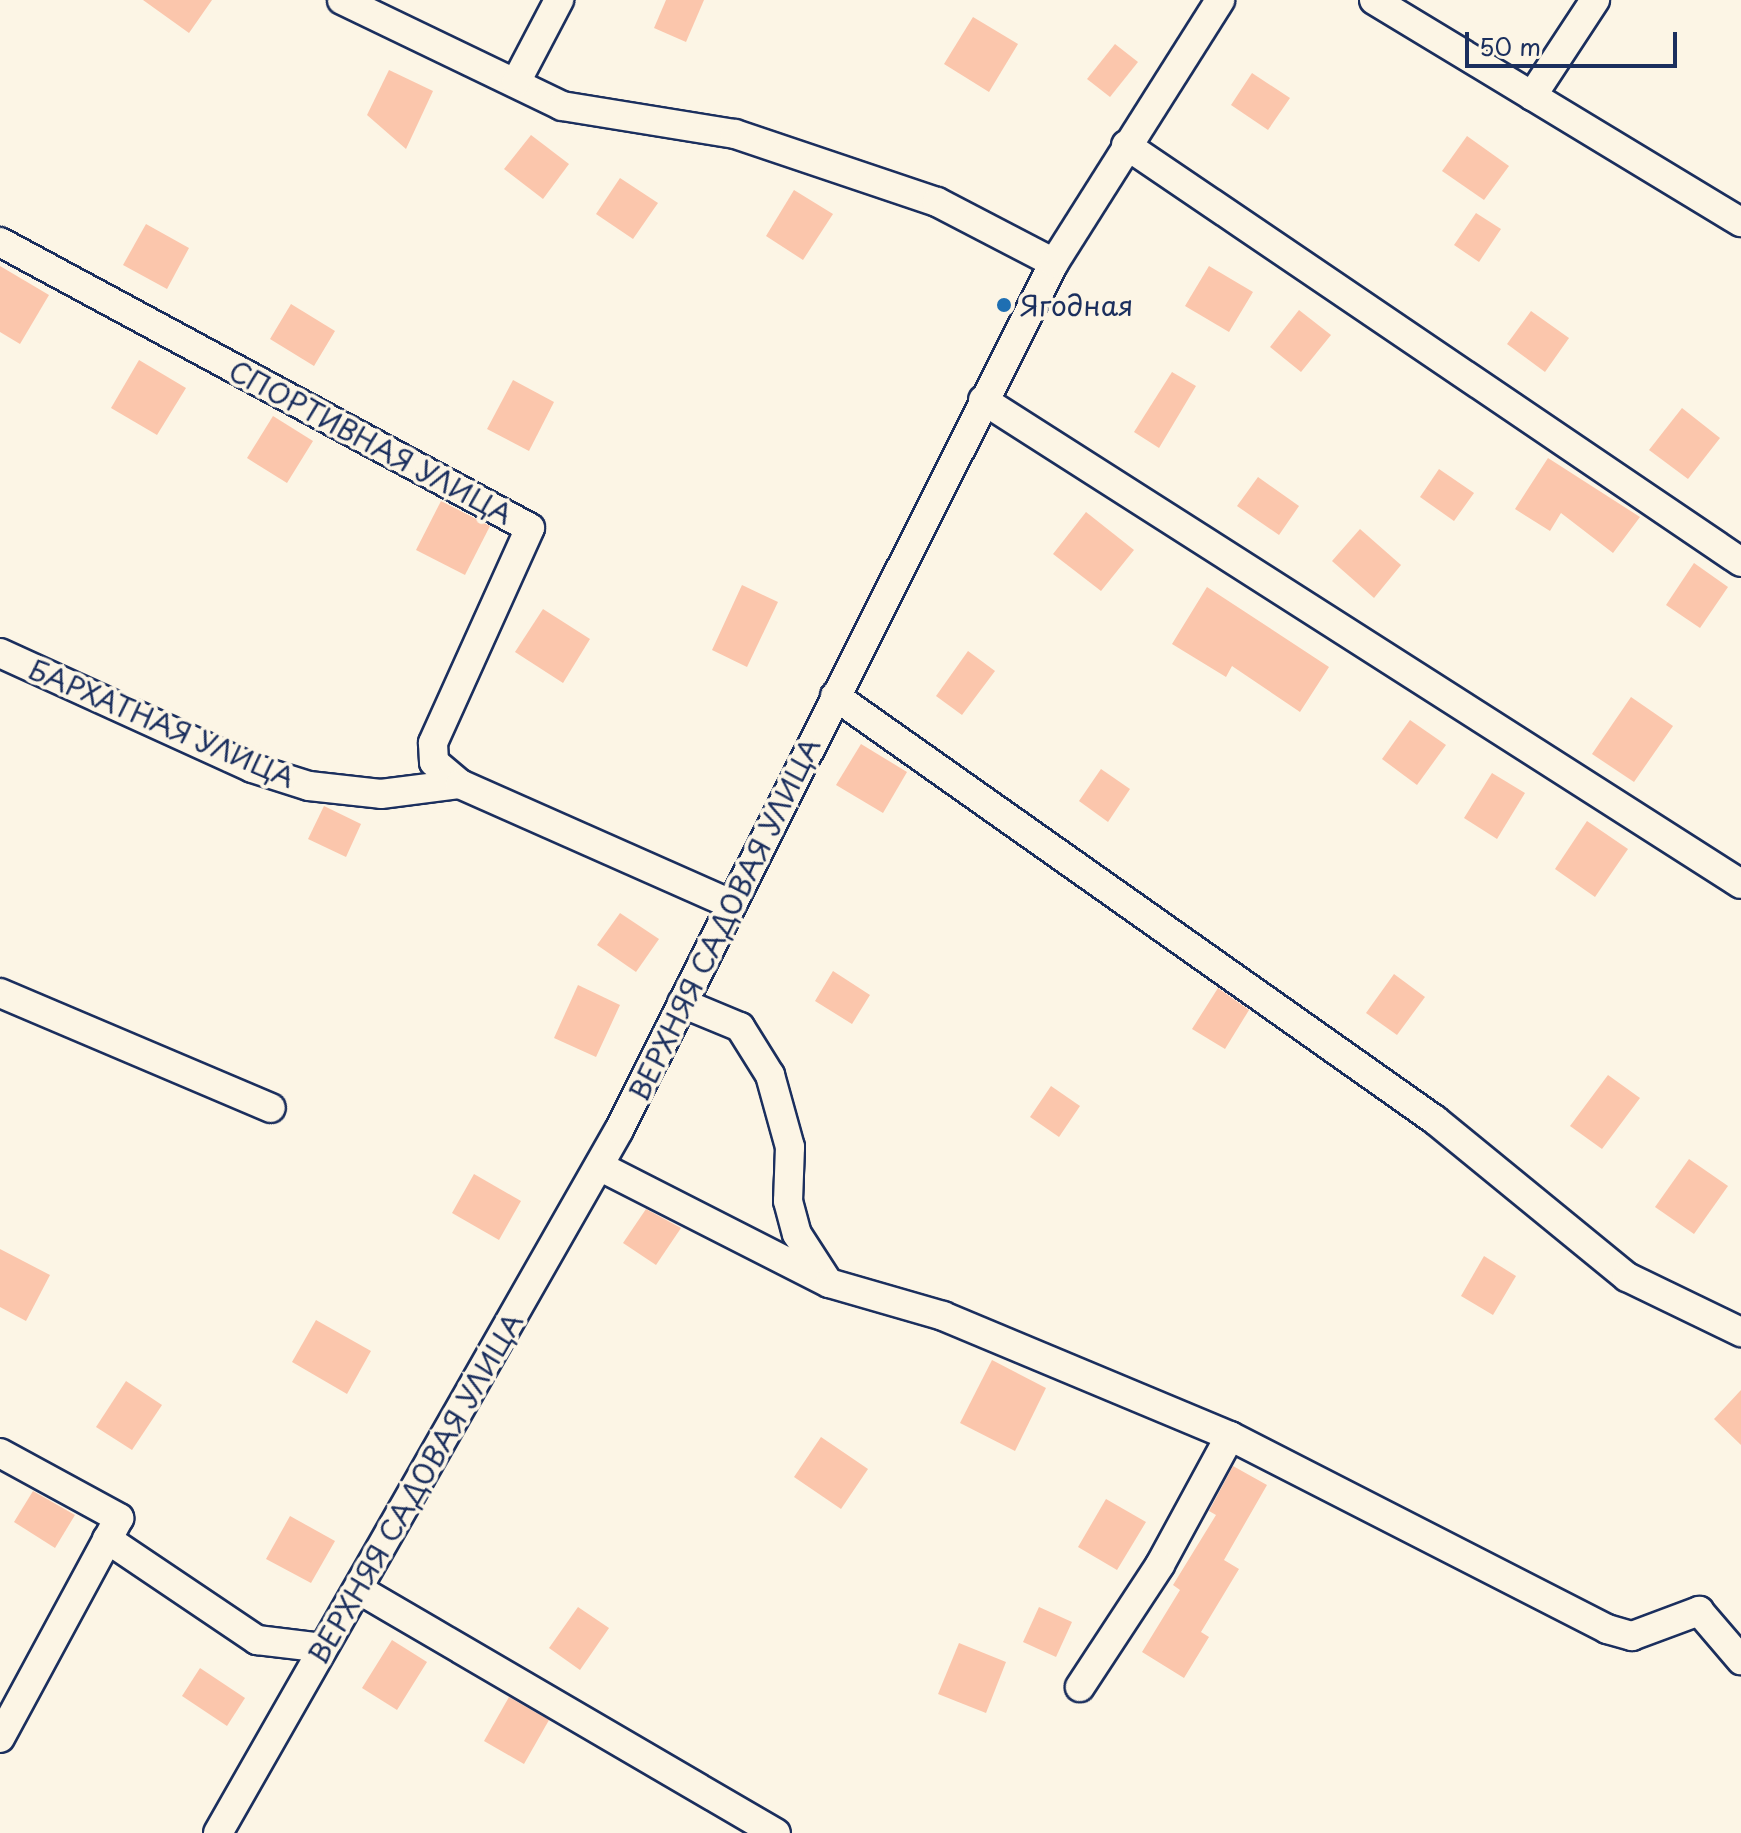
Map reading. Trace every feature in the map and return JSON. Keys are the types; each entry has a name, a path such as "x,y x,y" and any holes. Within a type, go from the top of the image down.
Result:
{"street":[{"path":"342,0 562,106 735,134 882,181 1054,263"},
{"path":"516,82 559,0"},
{"name":"ВЕРХНЯЯ САДОВАЯ УЛИЦА","path":"218,1833 599,1166 1054,263 1220,0"},
{"path":"1374,0 1741,222"},
{"path":"1532,96 1595,0"},
{"path":"1126,145 1741,562"},
{"name":"СПОРТИВНАЯ УЛИЦА","path":"0,242 530,528 433,743 434,762 460,784"},
{"path":"983,400 1741,884"},
{"name":"БАРХАТНАЯ УЛИЦА","path":"0,653 309,786 381,794 460,784"},
{"path":"835,696 1435,1120 1627,1277 1741,1332"},
{"path":"460,784 731,904"},
{"path":"0,993 271,1108"},
{"path":"682,1003 740,1027 770,1075 790,1147 788,1201 797,1234 829,1283"},
{"path":"599,1166 829,1283 943,1316 1230,1436 1607,1629 1632,1636 1699,1611 1741,1660"},
{"path":"1080,1687 1160,1565 1230,1436"},
{"path":"0,1453 119,1518 0,1738"},
{"path":"107,1539 257,1640 323,1648"},
{"path":"358,1589 739,1822 776,1833"}],"building":[{"path":"143,0 212,0 189,33"},
{"path":"666,0 704,0 686,42 654,28"},
{"path":"973,17 1018,44 989,92 944,64"},
{"path":"1115,44 1138,62 1110,97 1087,79"},
{"path":"389,70 433,91 406,149 367,115"},
{"path":"1252,73 1290,98 1268,130 1231,105"},
{"path":"531,135 569,164 543,199 504,169"},
{"path":"1467,136 1509,166 1484,200 1442,171"},
{"path":"620,178 658,203 633,239 596,214"},
{"path":"794,190 833,214 803,260 766,236"},
{"path":"1476,213 1501,229 1479,262 1454,245"},
{"path":"146,224 189,248 167,289 123,265"},
{"path":"0,266 49,295 20,344 0,332"},
{"path":"1209,266 1253,292 1229,332 1185,306"},
{"path":"291,304 335,331 314,366 270,339"},
{"path":"1299,310 1331,335 1301,372 1270,347"},
{"path":"1531,311 1569,338 1545,372 1507,344"},
{"path":"139,360 186,388 157,435 111,408"},
{"path":"1172,372 1196,386 1159,448 1134,432"},
{"path":"513,380 554,402 529,451 487,429"},
{"path":"1682,408 1720,438 1688,479 1649,450"},
{"path":"273,416 313,441 287,483 247,458"},
{"path":"1548,458 1640,517 1613,553 1561,513 1550,531 1515,509"},
{"path":"1439,469 1474,493 1454,521 1420,497"},
{"path":"1258,477 1299,506 1279,535 1237,506"},
{"path":"441,501 490,526 465,575 416,550"},
{"path":"1086,512 1134,550 1101,591 1053,554"},
{"path":"1360,529 1401,565 1374,598 1332,561"},
{"path":"1694,563 1728,587 1700,628 1666,605"},
{"path":"742,585 778,602 747,667 712,650"},
{"path":"1207,587 1329,667 1300,712 1232,666 1226,677 1172,644"},
{"path":"543,609 590,639 563,683 515,652"},
{"path":"968,651 995,671 962,715 936,696"},
{"path":"1631,697 1673,726 1634,782 1592,754"},
{"path":"1410,720 1446,745 1417,785 1382,759"},
{"path":"861,744 907,772 883,813 836,785"},
{"path":"1101,769 1130,789 1108,822 1079,801"},
{"path":"1492,773 1525,793 1497,839 1464,818"},
{"path":"324,806 361,824 346,857 308,839"},
{"path":"1587,821 1628,849 1595,897 1555,869"},
{"path":"620,913 659,939 636,972 597,945"},
{"path":"833,971 870,995 852,1024 815,1001"},
{"path":"1394,974 1425,997 1397,1035 1366,1013"},
{"path":"578,985 620,1005 596,1057 554,1038"},
{"path":"1218,988 1249,1010 1225,1049 1192,1029"},
{"path":"1608,1075 1640,1098 1602,1149 1570,1126"},
{"path":"1051,1086 1080,1106 1059,1137 1030,1117"},
{"path":"1689,1159 1728,1186 1694,1234 1655,1207"},
{"path":"474,1174 521,1201 499,1240 452,1213"},
{"path":"646,1209 681,1228 656,1265 623,1243"},
{"path":"0,1249 50,1275 26,1321 0,1307"},
{"path":"1484,1256 1516,1276 1493,1315 1461,1296"},
{"path":"316,1320 371,1351 347,1394 292,1362"},
{"path":"992,1360 1046,1388 1015,1451 960,1423"},
{"path":"126,1381 162,1405 132,1450 96,1427"},
{"path":"1741,1390 1741,1445 1714,1419"},
{"path":"821,1437 868,1469 841,1509 794,1477"},
{"path":"1233,1466 1267,1485 1224,1560 1239,1569 1201,1632 1209,1637 1184,1678 1142,1652 1180,1590 1173,1585 1216,1515 1209,1511"},
{"path":"33,1491 75,1515 55,1548 14,1522"},
{"path":"1106,1499 1146,1522 1117,1570 1078,1547"},
{"path":"290,1516 335,1541 311,1583 266,1559"},
{"path":"578,1607 609,1628 580,1670 549,1648"},
{"path":"1039,1607 1072,1622 1056,1657 1023,1642"},
{"path":"392,1640 427,1662 397,1710 362,1688"},
{"path":"959,1643 1006,1662 986,1713 938,1694"},
{"path":"200,1668 245,1698 227,1726 182,1696"},
{"path":"509,1697 549,1720 524,1764 484,1741"}],"place":[{"name":"Ягодная","path":"1004,305"}]}
